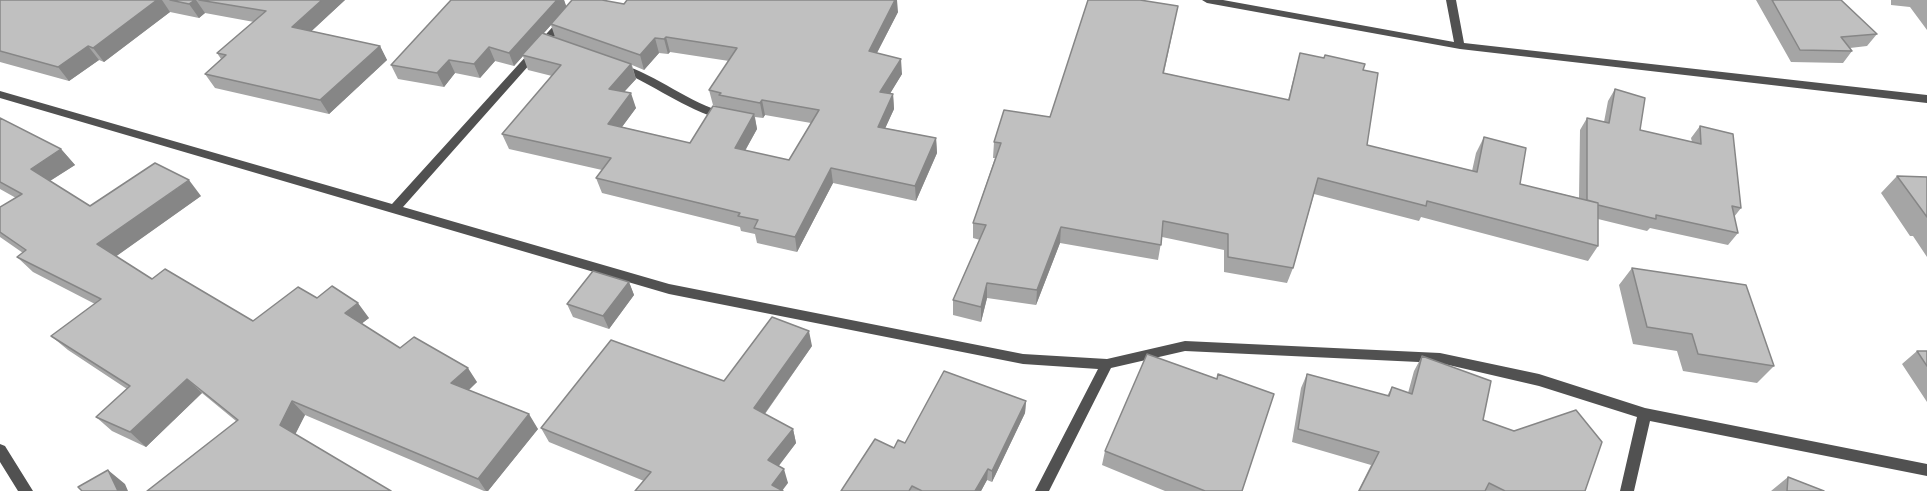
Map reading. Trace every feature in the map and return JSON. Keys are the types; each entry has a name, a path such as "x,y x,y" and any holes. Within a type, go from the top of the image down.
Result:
{"street":[{"path":"395,208 550,43 582,0"},
{"path":"1207,0 1460,46 1927,99"},
{"path":"1451,0 1460,46"},
{"path":"607,62 638,73 691,105 717,115 738,119"},
{"path":"0,94 669,289 1023,359 1107,364 1185,346 1440,358 1539,380 1645,414 1927,470"},
{"path":"1042,491 1107,364"},
{"path":"1627,491 1645,414"},
{"path":"0,450 26,491"}],"building":[{"path":"0,0 157,0 93,48 88,46 58,67 0,51"},
{"path":"170,0 195,0 189,4"},
{"path":"199,0 322,0 292,27 380,46 320,100 205,74 226,55 217,53 266,11"},
{"path":"451,0 557,0 509,53 489,47 474,64 449,60 437,73 391,65"},
{"path":"572,0 602,0 624,4 627,0 895,0 869,51 901,59 880,92 893,94 878,127 936,138 915,186 831,168 795,237 754,228 758,220 738,216 740,213 596,178 611,158 502,134 561,65 522,55 542,33 631,64 609,89 631,93 608,124 690,143 713,106 754,114 735,148 789,160 819,110 762,100 760,103 719,95 721,93 709,90 737,48 666,37 664,39 655,38 640,55 551,24"},
{"path":"1088,0 1140,0 1178,6 1163,73 1289,100 1300,53 1324,58 1325,55 1365,64 1363,70 1378,73 1367,145 1477,172 1484,137 1526,148 1520,184 1598,203 1598,246 1427,201 1426,206 1318,178 1293,268 1228,257 1228,234 1163,221 1161,245 1061,227 1037,290 987,283 981,307 953,300 986,225 973,223 1001,143 994,142 1004,110 1050,117"},
{"path":"1772,0 1841,0 1877,34 1841,37 1852,51 1800,50"},
{"path":"1615,89 1645,98 1640,130 1701,144 1700,126 1733,134 1741,208 1732,206 1738,233 1656,215 1656,219 1598,205 1598,203 1587,200 1587,118 1609,123"},
{"path":"0,118 61,149 31,169 90,206 155,163 189,180 97,244 152,279 165,269 253,321 298,287 317,298 332,286 358,303 345,313 400,348 414,337 468,368 451,383 529,414 478,479 292,401 280,425 391,491 147,491 238,420 187,379 130,432 96,417 130,386 51,336 101,299 17,257 26,250 0,232 0,207 22,194 0,182"},
{"path":"1897,176 1927,177 1927,217"},
{"path":"1632,268 1746,285 1774,366 1698,354 1692,334 1647,327"},
{"path":"593,271 629,282 603,316 567,304"},
{"path":"772,317 809,331 754,408 793,429 768,460 784,469 772,485 783,491 635,491 651,472 541,428 611,340 724,381"},
{"path":"1917,351 1927,351 1927,366"},
{"path":"1147,354 1217,379 1218,374 1274,394 1242,491 1205,491 1105,451"},
{"path":"1422,356 1491,381 1483,420 1514,431 1576,410 1602,442 1585,491 1505,491 1489,483 1485,491 1359,491 1379,452 1298,429 1307,374 1389,396 1392,387 1412,394"},
{"path":"944,371 1026,401 992,471 988,469 975,491 922,491 912,486 909,491 841,491 875,439 894,448 898,440 905,443"},
{"path":"108,470 118,491 82,491 78,487"},
{"path":"1788,477 1824,491 1787,491"}]}
